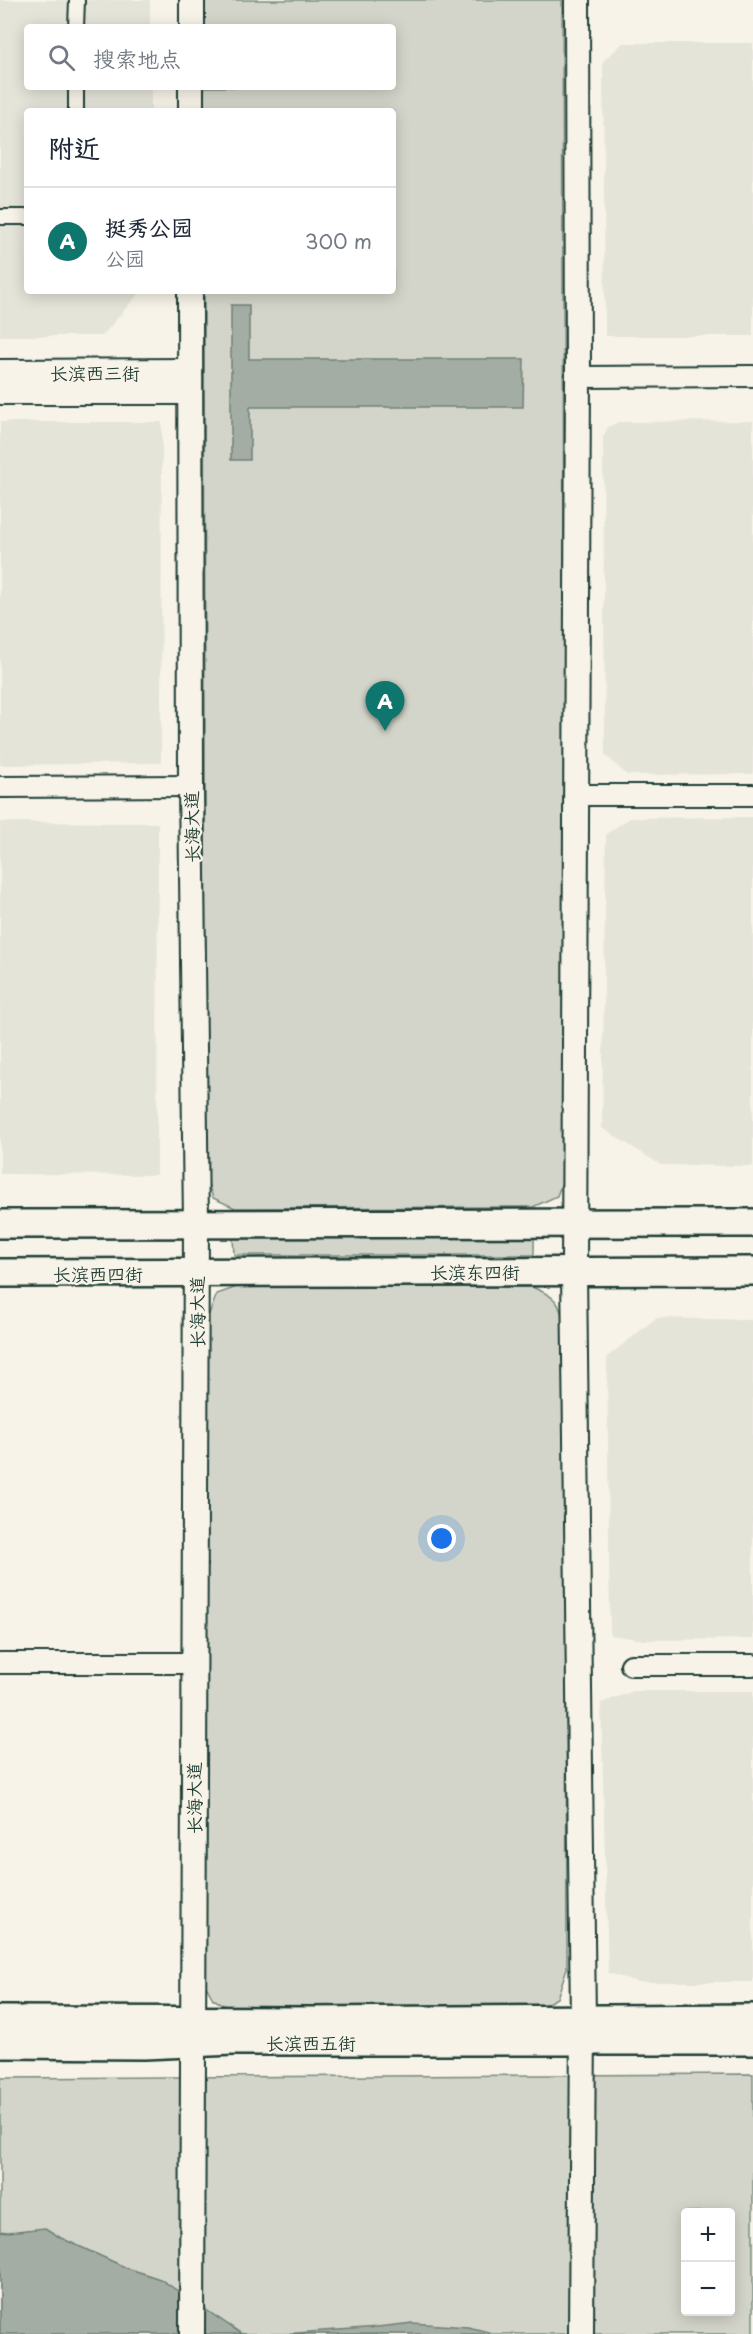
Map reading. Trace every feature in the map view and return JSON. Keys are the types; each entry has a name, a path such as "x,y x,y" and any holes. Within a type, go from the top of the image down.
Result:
{"main road":[{"path":"0,1224 753,1223"},
{"name":"长滨东四街","path":"196,1272 753,1271"},
{"name":"长滨西四街","path":"0,1273 196,1272"},
{"path":"622,2030 753,2018"},
{"name":"长滨西五街","path":"0,2020 193,2032 622,2030"},
{"path":"622,2030 753,2041"},
{"name":"长滨西五街","path":"0,2044 144,2045 193,2032"}],"street":[{"path":"76,0 76,24"},
{"path":"192,0 192,24"},
{"path":"577,0 578,377 574,1271 583,2030 581,2334"},
{"path":"76,90 76,108"},
{"path":"191,90 191,108"},
{"path":"0,217 24,217"},
{"name":"长海大道","path":"190,294 191,786 196,1224 192,2334"},
{"name":"长滨西三街","path":"0,372 189,382"},
{"path":"578,377 753,376"},
{"name":"长滨西三街","path":"0,393 189,382"},
{"path":"0,787 191,786"},
{"path":"576,795 753,795"},
{"path":"0,1664 193,1663"},
{"path":"631,1665 753,1665"}],"shaded area":[{"path":"0,0 150,0 150,24 24,24 24,90 151,90 151,108 24,108 24,294 138,294 102,336 0,336"},
{"path":"203,0 562,0 566,1171 557,1196 533,1207 235,1208 213,1198 206,1178 204,294 396,294 396,108 203,108 203,90 396,90 396,24 203,24"},
{"path":"623,43 753,43 753,336 605,336 603,61"},
{"path":"231,305 249,305 249,359 524,359 523,407 250,407 250,460 231,460"},
{"path":"753,421 753,774 627,775 605,755 603,437 608,427 618,422"},
{"path":"0,422 162,422 161,763 0,765"},
{"path":"753,817 753,1166 661,1165 602,1128 606,834 630,818"},
{"path":"0,822 158,823 157,1175 0,1174"},
{"path":"233,1238 534,1238 534,1255 234,1255"},
{"path":"237,1287 532,1287 547,1294 559,1306 565,1328 567,1968 557,1998 535,2010 232,2010 213,1999 204,1982 207,1319 217,1294"},
{"path":"656,1318 753,1320 753,1639 644,1640 610,1635 607,1357"},
{"path":"634,1691 753,1691 753,1982 637,1982 608,1973 601,1703"},
{"path":"753,2074 753,2334 0,2334 0,2078"},
{"path":"45,2228 61,2238 127,2268 160,2279 242,2334 0,2334 0,2231"},
{"path":"412,2323 468,2327 489,2332 489,2334 287,2334 366,2328"}],"place":[{"name":"挺秀公园","path":"385,731"}]}
